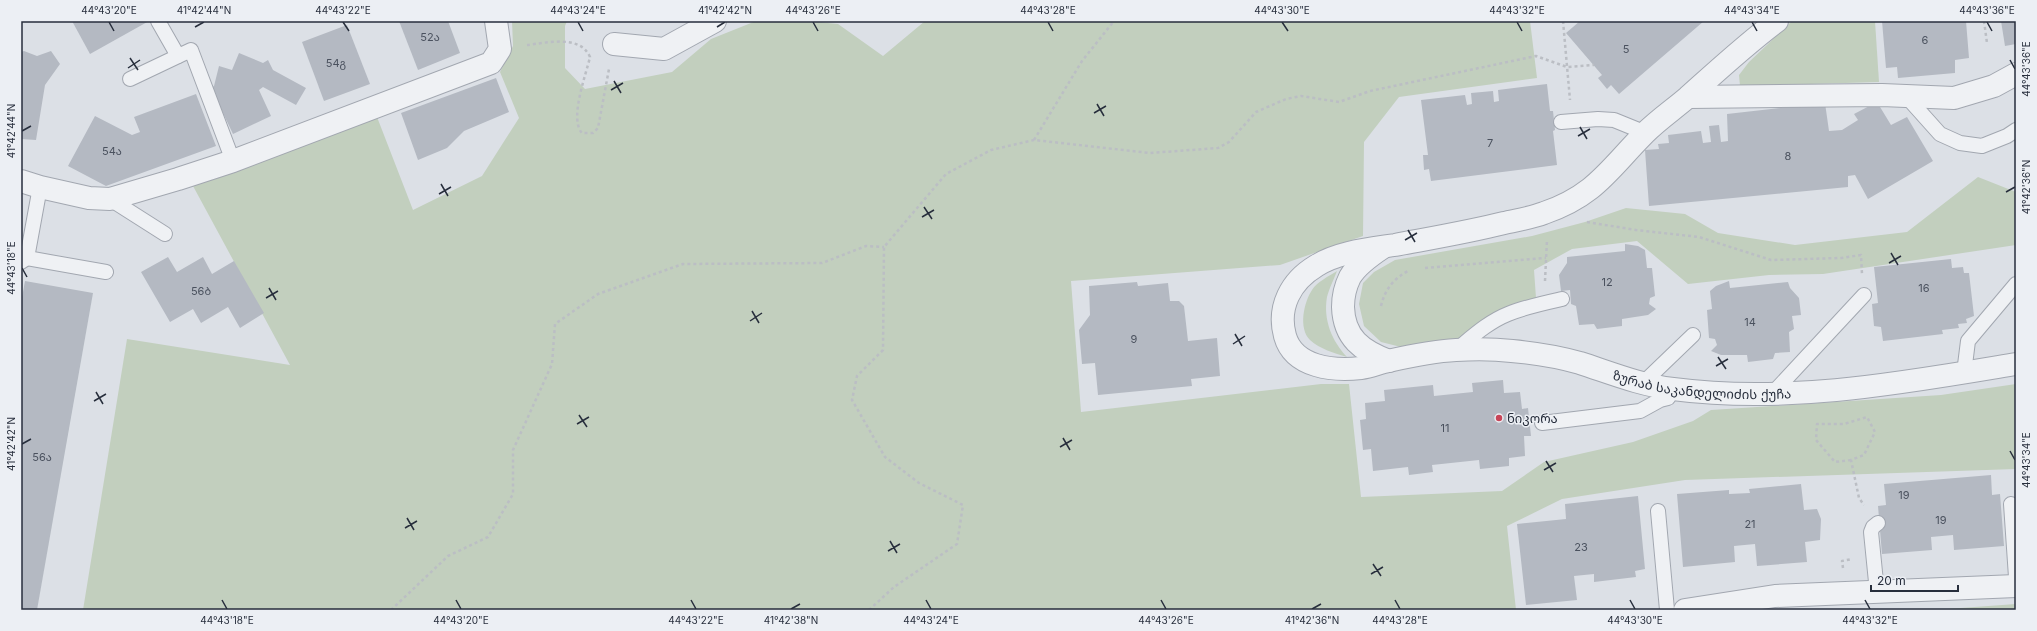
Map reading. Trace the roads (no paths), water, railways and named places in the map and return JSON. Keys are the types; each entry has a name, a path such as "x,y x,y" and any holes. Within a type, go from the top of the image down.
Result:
{"street":[{"path":"31,184 89,198 110,199 178,180 233,161 491,62 500,49 496,21"},
{"path":"614,44 664,49 715,21"},
{"name":"ზურაბ საკანდელიძის ქუჩა","path":"1777,21 1722,65 1689,96 1646,132 1609,173 1594,187 1565,205 1541,214 1464,233 1384,246 1336,256 1315,266 1298,280 1289,291 1284,307 1283,323 1286,340 1296,354 1307,362 1332,369 1362,368 1389,361 1456,350 1513,351 1575,362 1642,384 1673,389 1726,393 1772,394 1841,391 2016,364"},
{"path":"1689,96 1906,96 1954,98 1994,86 2016,74"},
{"name":"ზურაბ საკანდელიძის ქუჩა","path":"1384,246 1366,260 1350,277 1343,296 1344,316 1348,332 1360,346 1375,356 1389,361"},
{"path":"1685,610 1775,596 2016,586"}],"lane":[{"path":"158,21 178,56"},
{"path":"130,79 191,50 233,161"},
{"path":"1906,96 1940,134 1960,143 1982,146 2007,136 2016,130"},
{"path":"1561,122 1598,119 1614,120 1646,132"},
{"path":"31,184 24,260 106,272"},
{"path":"110,199 165,234"},
{"path":"1964,373 1968,341 2016,284"},
{"path":"1772,394 1864,295"},
{"path":"1456,350 1490,324 1507,314 1531,306 1562,299"},
{"path":"1642,384 1693,335"},
{"path":"1542,424 1640,411 1660,400 1668,398 1673,389"},
{"path":"2011,504 2016,577"},
{"path":"1658,512 1666,610"},
{"path":"1877,592 1871,532 1873,526 1878,523"}],"place":[{"name":"ნიკორა","path":"1499,418"}]}
